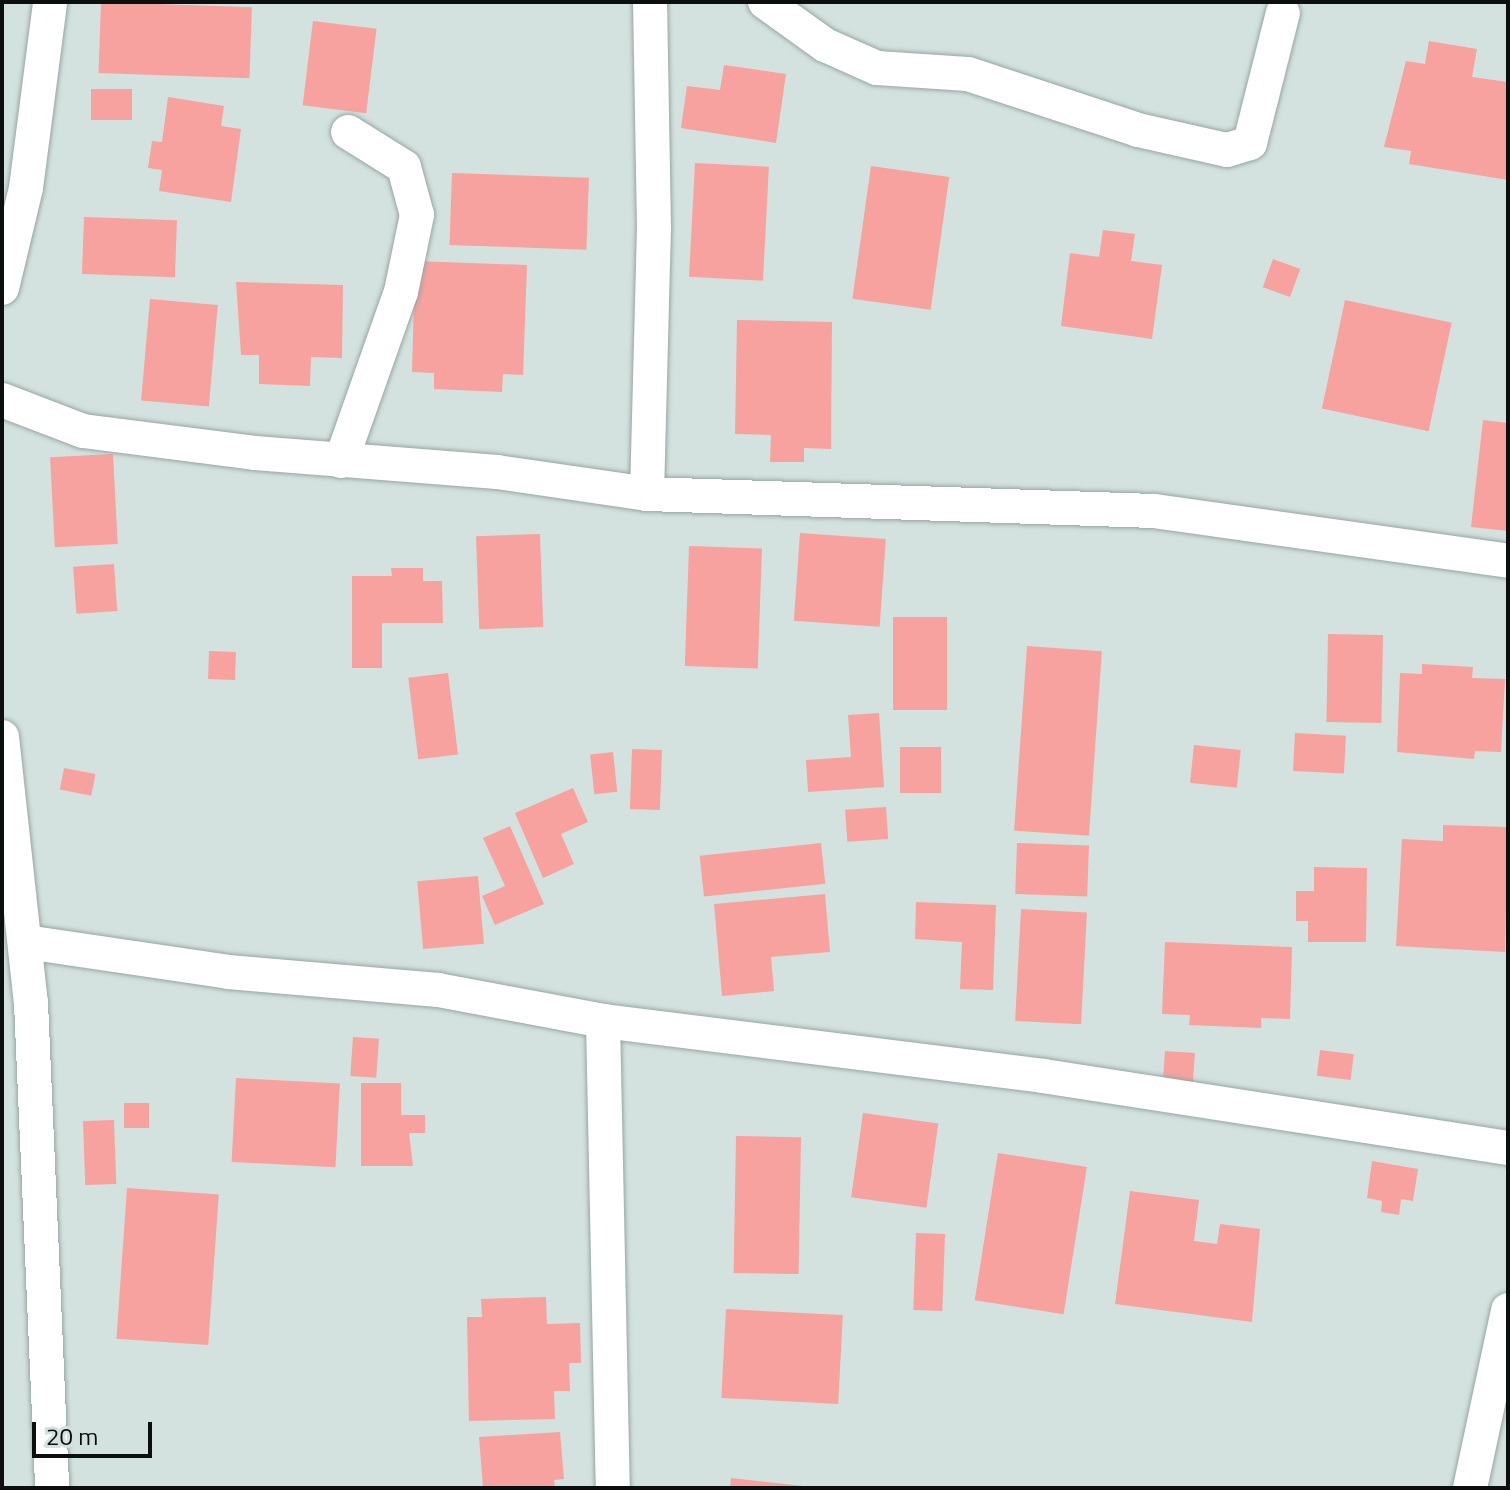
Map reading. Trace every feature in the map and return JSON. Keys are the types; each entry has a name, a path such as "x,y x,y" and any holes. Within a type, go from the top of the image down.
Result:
{"street":[{"path":"2,288 26,188 50,2"},
{"path":"647,494 654,228 650,2"},
{"path":"765,2 825,45 877,68 968,74 1138,130 1227,150 1250,143 1283,13"},
{"path":"341,461 401,292 417,215 404,167 348,132"},
{"path":"2,400 83,431 647,494 1154,511 1508,561"},
{"path":"2,737 26,942 16,1005 52,1488"},
{"path":"26,942 228,972 438,990 603,1021 1043,1076 1508,1148"},
{"path":"603,1021 613,1488"},
{"path":"1470,1488 1508,1310"}],"building":[{"path":"101,2 252,7 249,78 99,73"},
{"path":"313,21 377,29 366,113 303,105"},
{"path":"1429,41 1477,49 1472,77 1508,82 1508,180 1409,164 1411,151 1384,147 1406,61 1425,64"},
{"path":"724,65 786,74 776,143 681,128 687,86 720,90"},
{"path":"91,89 132,89 132,120 91,120"},
{"path":"168,97 224,106 221,126 241,129 231,202 159,191 162,170 148,168 152,141 162,142"},
{"path":"695,163 769,167 763,281 689,277"},
{"path":"871,166 949,177 931,310 852,299"},
{"path":"452,173 589,178 586,250 449,245"},
{"path":"84,217 177,220 175,277 82,274"},
{"path":"1103,230 1135,234 1131,261 1162,265 1152,339 1061,326 1070,253 1099,257"},
{"path":"1273,259 1300,269 1290,297 1263,287"},
{"path":"415,261 527,265 523,375 503,374 502,392 434,389 434,373 412,372"},
{"path":"236,282 343,285 342,358 311,357 310,386 259,384 259,355 241,355"},
{"path":"150,299 218,305 209,407 141,401"},
{"path":"1345,300 1452,323 1429,431 1322,409"},
{"path":"737,320 832,322 831,449 804,448 804,462 770,462 771,435 735,434"},
{"path":"1483,420 1508,423 1508,531 1471,527"},
{"path":"113,454 118,544 55,547 50,457"},
{"path":"800,533 886,539 880,627 794,621"},
{"path":"540,534 543,627 479,629 476,536"},
{"path":"689,546 762,549 758,668 685,666"},
{"path":"114,564 117,611 76,614 73,567"},
{"path":"391,568 423,568 423,581 442,581 443,623 382,623 382,668 352,668 352,576 392,576"},
{"path":"893,617 947,617 947,710 893,710"},
{"path":"1328,634 1383,635 1381,723 1326,722"},
{"path":"1027,646 1102,651 1089,836 1014,831"},
{"path":"209,651 236,652 235,680 208,679"},
{"path":"1422,664 1473,667 1472,678 1505,679 1501,752 1475,751 1474,759 1397,752 1400,673 1422,674"},
{"path":"448,673 458,754 418,759 408,678"},
{"path":"879,713 884,787 808,792 806,760 851,757 848,715"},
{"path":"1295,733 1346,736 1344,774 1293,771"},
{"path":"1194,745 1241,750 1237,788 1190,783"},
{"path":"900,747 941,747 941,793 900,793"},
{"path":"632,749 662,750 660,810 630,809"},
{"path":"613,752 617,792 594,794 590,754"},
{"path":"64,768 95,774 91,796 60,790"},
{"path":"573,788 588,822 561,834 574,864 543,878 515,813"},
{"path":"886,807 888,839 847,842 845,810"},
{"path":"1443,825 1508,827 1505,952 1396,946 1402,839 1443,841"},
{"path":"510,826 544,904 495,925 482,896 505,886 483,838"},
{"path":"821,843 825,884 704,897 700,856"},
{"path":"1017,843 1089,846 1087,896 1015,894"},
{"path":"1314,867 1367,868 1366,942 1308,942 1308,921 1296,921 1296,891 1314,891"},
{"path":"478,876 484,944 423,949 417,881"},
{"path":"825,894 830,952 771,957 774,991 722,996 714,904"},
{"path":"916,902 996,905 993,990 960,989 962,942 915,939"},
{"path":"1021,909 1087,912 1081,1024 1015,1021"},
{"path":"1165,942 1292,947 1290,1019 1261,1018 1261,1028 1189,1025 1190,1015 1162,1014"},
{"path":"353,1037 379,1039 376,1078 350,1076"},
{"path":"1320,1050 1354,1054 1351,1080 1317,1076"},
{"path":"1165,1051 1195,1053 1192,1088 1163,1086"},
{"path":"236,1078 340,1083 335,1167 232,1162"},
{"path":"361,1083 401,1083 401,1115 425,1115 425,1133 409,1133 413,1166 361,1166"},
{"path":"124,1103 149,1103 149,1128 124,1128"},
{"path":"863,1113 938,1124 926,1208 851,1197"},
{"path":"114,1120 116,1184 85,1185 83,1121"},
{"path":"736,1136 801,1137 799,1274 734,1273"},
{"path":"998,1153 1087,1167 1064,1314 975,1300"},
{"path":"1372,1161 1418,1169 1413,1201 1401,1199 1399,1215 1381,1212 1382,1201 1367,1198"},
{"path":"127,1188 219,1194 208,1345 116,1339"},
{"path":"1130,1191 1199,1200 1194,1241 1217,1244 1220,1224 1260,1229 1252,1322 1115,1304"},
{"path":"916,1233 945,1234 942,1311 913,1310"},
{"path":"546,1297 547,1324 580,1323 581,1363 569,1363 570,1391 554,1391 555,1419 469,1421 467,1317 482,1317 481,1299"},
{"path":"726,1309 843,1315 838,1404 721,1398"},
{"path":"560,1432 564,1479 554,1480 555,1488 483,1488 479,1437"},
{"path":"731,1478 803,1486 803,1488 730,1488"}]}
